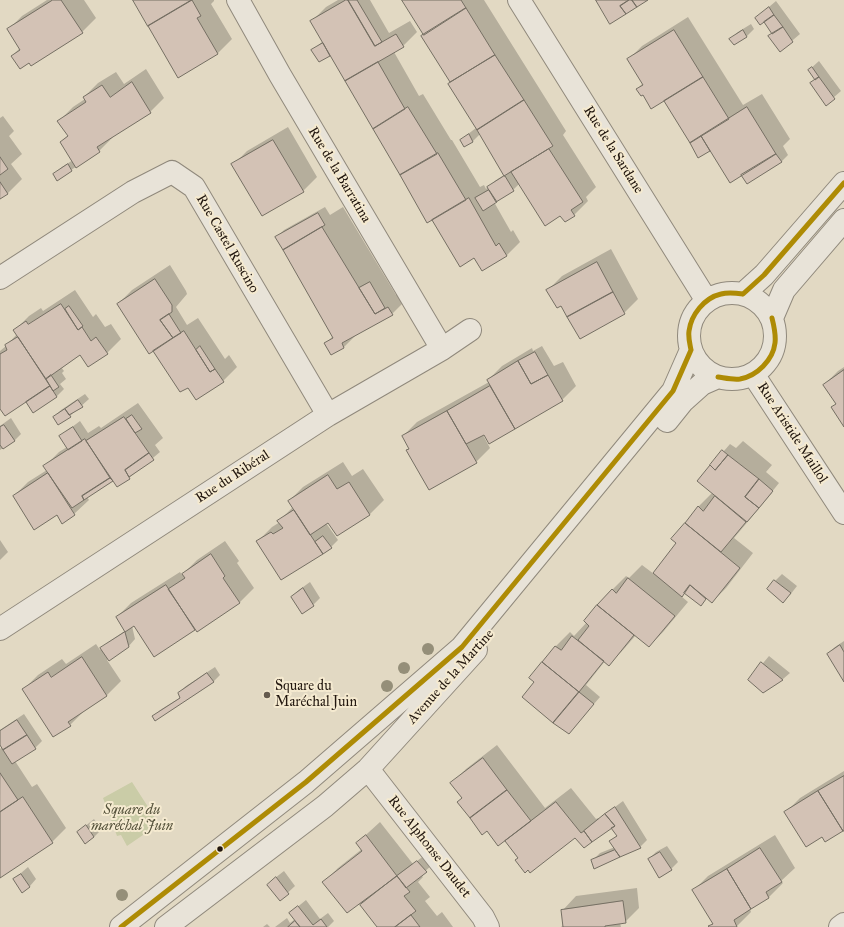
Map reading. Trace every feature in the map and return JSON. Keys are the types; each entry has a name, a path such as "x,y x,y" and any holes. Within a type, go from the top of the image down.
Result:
{"street":[{"name":"Rue de la Barratina","path":"238,0 280,75 442,349"},
{"name":"Rue de la Sardane","path":"519,0 707,301"},
{"name":"Rue Castel Ruscino","path":"0,278 133,192 172,172 194,187 328,415"},
{"path":"742,294 764,275 844,183"},
{"path":"772,318 784,290 844,220"},
{"path":"730,293 742,294 755,299 765,307 772,318 775,331 775,344 763,367 753,374 741,379 718,377 706,371 692,350 689,336 691,323 697,310 707,301 718,295 730,293"},
{"name":"Rue du Ribéral","path":"0,629 328,415 442,349 470,330"},
{"name":"Avenue de la Martine","path":"121,927 306,782 462,647 673,391 692,350"},
{"name":"Rue Aristide Maillol","path":"753,374 844,513"},
{"name":"Avenue de la Martine","path":"166,927 325,806 368,769 482,644 683,401 702,384 718,377"},
{"name":"Rue Alphonse Daudet","path":"368,769 483,917 488,927"},
{"path":"840,927 844,924"}],"green space":[{"name":"Square du maréchal Juin","path":"132,782 159,824 127,846 121,835 117,836 103,798"}],"building":[{"path":"53,0 61,0 83,33 31,66 29,63 20,69 11,56 20,50 7,29"},
{"path":"133,0 192,0 148,26"},
{"path":"192,0 201,16 197,18 218,54 178,78 148,26"},
{"path":"348,0 375,46 396,34 404,47 345,81 310,21"},
{"path":"348,0 357,0 382,42 375,46"},
{"path":"402,0 461,0 466,8 424,35"},
{"path":"596,0 629,0 620,6 626,14 610,24"},
{"path":"629,0 632,0 637,7 626,14 620,6"},
{"path":"632,0 648,0 637,7"},
{"path":"769,7 774,15 760,25 755,18"},
{"path":"466,8 495,55 450,82 421,36"},
{"path":"774,15 783,27 772,34 764,22"},
{"path":"783,27 793,42 780,52 768,36"},
{"path":"674,30 703,77 651,109 643,95 641,96 636,89 643,85 627,59"},
{"path":"743,30 747,37 734,45 729,39"},
{"path":"323,43 330,56 319,62 311,50"},
{"path":"495,55 524,100 477,130 448,84"},
{"path":"378,62 405,109 373,129 345,81"},
{"path":"812,67 819,77 815,80 808,70"},
{"path":"703,77 729,119 690,143 664,101"},
{"path":"819,77 835,99 826,106 810,83"},
{"path":"132,82 151,113 97,147 100,152 76,168 60,142 68,136 57,121 86,102 83,97 102,85 110,97"},
{"path":"524,100 553,146 504,176 477,130"},
{"path":"408,107 437,154 400,175 373,129"},
{"path":"747,107 776,154 730,183 701,136"},
{"path":"469,134 473,142 464,147 460,140"},
{"path":"701,136 710,151 698,158 690,143"},
{"path":"273,140 304,192 262,216 231,164"},
{"path":"549,149 583,202 571,210 575,216 565,222 560,216 545,226 511,172"},
{"path":"438,153 466,200 427,223 400,175"},
{"path":"776,154 782,162 747,184 741,175"},
{"path":"0,157 8,169 0,175"},
{"path":"68,164 72,171 57,181 53,174"},
{"path":"504,176 514,191 496,202 487,187"},
{"path":"0,182 8,194 0,199"},
{"path":"489,190 497,202 483,211 475,198"},
{"path":"469,198 496,246 499,243 507,256 482,271 474,258 460,267 432,220"},
{"path":"318,213 325,225 283,250 275,237"},
{"path":"322,227 375,314 388,307 393,315 342,343 344,348 331,355 324,343 333,338 283,250"},
{"path":"597,262 613,292 567,317 561,306 557,308 546,290"},
{"path":"155,279 172,305 172,312 160,320 173,338 149,354 117,304"},
{"path":"370,282 385,308 375,314 359,288"},
{"path":"613,292 625,314 580,339 567,317"},
{"path":"61,304 78,330 82,327 91,341 96,337 108,354 88,367 80,355 46,379 13,330 26,321 28,324"},
{"path":"69,306 83,326 78,330 65,309"},
{"path":"169,314 181,333 173,338 160,320"},
{"path":"184,331 210,372 215,369 224,382 196,400 188,388 180,392 153,351"},
{"path":"18,337 50,386 5,416 0,409 0,354 7,350 5,345"},
{"path":"200,346 215,369 210,372 196,350"},
{"path":"535,352 548,375 531,384 518,361"},
{"path":"518,361 531,384 548,375 563,401 515,429 487,380"},
{"path":"844,370 844,427 831,407 836,404 823,385"},
{"path":"51,375 59,387 53,391 46,379"},
{"path":"50,386 57,397 33,413 26,402"},
{"path":"490,386 515,429 489,444 484,435 466,444 447,411"},
{"path":"78,400 83,407 69,415 65,409"},
{"path":"65,409 71,417 58,425 53,417"},
{"path":"447,411 477,463 429,490 406,450 409,449 402,436"},
{"path":"132,415 142,429 135,433 126,419"},
{"path":"124,417 149,453 125,470 130,479 117,487 86,441"},
{"path":"4,425 15,441 3,449 0,445 0,427"},
{"path":"73,427 82,441 68,450 59,436"},
{"path":"85,439 110,478 82,496 84,500 72,508 43,466"},
{"path":"722,450 728,455 715,470 710,465"},
{"path":"149,453 154,460 129,477 125,470"},
{"path":"728,455 759,479 745,497 759,508 747,522 697,481 710,465 715,470"},
{"path":"48,473 75,515 62,524 57,515 34,530 13,496"},
{"path":"328,475 337,489 349,482 370,515 337,536 328,523 310,535 288,501"},
{"path":"110,478 113,481 84,500 82,496"},
{"path":"759,479 773,491 759,508 745,497"},
{"path":"715,496 746,522 721,552 685,523 698,506 703,511"},
{"path":"294,510 323,554 281,580 256,541 271,532 273,534 283,528 277,521"},
{"path":"685,523 740,568 712,603 690,585 682,597 653,573 676,543 671,539"},
{"path":"323,536 332,548 323,554 315,542"},
{"path":"211,554 225,576 223,578 240,603 197,632 168,589 185,578 182,574"},
{"path":"628,578 675,616 649,647 597,605 612,589 616,593"},
{"path":"774,580 791,593 783,603 767,589"},
{"path":"166,585 195,630 154,657 134,626 125,632 116,617"},
{"path":"690,585 706,599 701,606 684,593"},
{"path":"303,588 314,606 302,614 291,597"},
{"path":"597,605 634,635 609,666 578,640 589,626 584,621"},
{"path":"125,632 129,647 109,661 100,648"},
{"path":"572,636 604,661 579,692 542,662 555,646 561,650"},
{"path":"840,645 844,652 844,682 827,654"},
{"path":"82,657 107,696 68,722 71,726 53,737 22,689 48,672 51,677"},
{"path":"542,662 579,692 553,723 522,697 534,682 529,678"},
{"path":"761,662 783,680 763,693 748,680"},
{"path":"207,673 214,682 155,721 152,716 180,698 178,693"},
{"path":"579,692 594,704 569,734 553,723"},
{"path":"17,720 27,735 3,750 0,745 0,731"},
{"path":"27,735 36,749 12,764 3,750"},
{"path":"483,758 507,790 470,818 457,802 462,798 450,783"},
{"path":"0,773 18,800 0,812"},
{"path":"844,776 844,831 843,831 818,791"},
{"path":"507,790 531,821 498,846 487,831 482,835 470,818"},
{"path":"818,791 843,831 825,842 822,837 806,847 784,812"},
{"path":"23,797 53,843 0,878 0,812"},
{"path":"556,802 581,833 584,831 592,842 584,848 575,838 530,873 528,870 525,873 515,860 518,858 505,841"},
{"path":"615,807 641,848 620,857 609,841 617,836 611,828 615,826 605,814"},
{"path":"605,814 615,826 592,842 584,831"},
{"path":"86,825 94,837 85,844 77,832"},
{"path":"366,835 397,876 347,913 322,882 362,851 356,843"},
{"path":"760,848 782,882 766,892 769,898 751,909 727,869"},
{"path":"615,850 620,857 594,869 591,860"},
{"path":"660,852 672,870 659,878 648,859"},
{"path":"417,861 427,872 406,888 397,876"},
{"path":"727,869 751,909 734,920 737,927 709,927 708,926 713,924 692,890"},
{"path":"21,874 30,887 22,893 13,879"},
{"path":"397,876 410,892 404,896 416,911 395,927 377,927 360,905"},
{"path":"276,877 289,894 280,901 267,885"},
{"path":"623,901 626,923 605,927 563,927 561,910"},
{"path":"298,906 313,925 321,919 327,927 300,927 289,913"},
{"path":"411,915 420,927 395,927"},
{"path":"295,921 300,927 288,927"}],"transit line":[{"path":"743,294 764,275 844,183"},
{"path":"691,350 689,339 690,325 699,308 709,299 721,294 743,294"},
{"path":"718,377 740,379 758,371 768,361 774,349 775,343 772,318"},
{"path":"121,927 306,782 462,647 673,391 691,350"}],"place":[{"name":"Square du Maréchal Juin","path":"267,695"}]}
